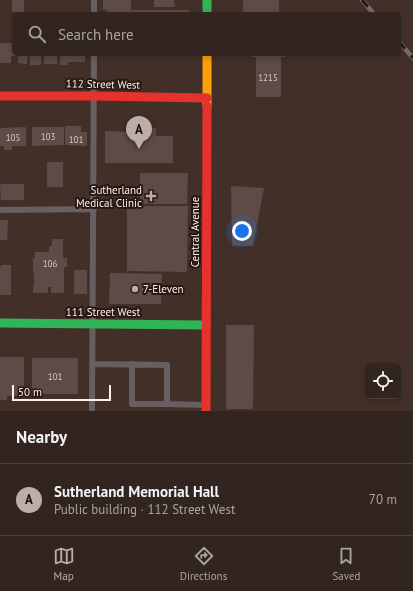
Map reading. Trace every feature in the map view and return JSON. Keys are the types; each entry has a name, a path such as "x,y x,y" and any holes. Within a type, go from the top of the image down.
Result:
{"street":[{"path":"207,0 207,12"},
{"name":"Central Avenue","path":"206,408 207,56"},
{"name":"112 Street West","path":"0,96 207,98"},
{"name":"111 Street West","path":"0,323 206,324"}],"lane":[{"path":"94,0 94,12"},
{"path":"92,411 94,56"},
{"path":"0,210 94,209"},
{"path":"93,364 167,365 167,404"},
{"path":"132,364 132,404 167,404 206,408"}],"building":[{"path":"12,0 24,0 24,12 12,12"},
{"path":"103,0 131,0 131,10 189,10 189,12 107,12 107,10 103,10"},
{"path":"154,0 174,0 175,7 154,7"},
{"path":"243,0 279,0 279,12 243,12"},
{"path":"0,43 12,43 11,63 0,63"},
{"path":"18,56 28,56 27,64 18,63"},
{"path":"30,56 41,56 41,65 30,65"},
{"path":"44,56 57,56 57,64 44,64"},
{"path":"60,56 85,56 85,62 68,62 68,65 60,65"},
{"path":"285,56 281,57 281,97 256,97 256,57 252,57"},
{"path":"65,126 81,126 81,132 87,132 87,146 65,145"},
{"path":"26,127 26,146 12,146 12,150 4,150 4,146 0,146 0,128"},
{"path":"32,127 64,127 64,145 32,146"},
{"path":"127,128 156,128 156,136 173,136 173,163 105,163 105,131 127,132"},
{"path":"47,162 63,162 63,187 47,187"},
{"path":"140,173 188,173 187,204 140,204"},
{"path":"0,184 24,184 24,200 1,200"},
{"path":"231,186 264,188 253,246 232,246"},
{"path":"127,206 188,206 187,272 127,271"},
{"path":"0,220 8,220 7,240 0,240"},
{"path":"52,239 63,239 63,258 67,258 67,267 64,267 64,293 51,293 51,287 48,287 48,293 33,293 33,258 35,258 35,252 49,252 49,246 52,246"},
{"path":"1,265 11,265 11,295 0,295"},
{"path":"74,270 87,270 87,294 74,294"},
{"name":"7-Eleven","path":"110,273 162,274 161,304 109,304"},
{"path":"226,325 254,325 253,409 226,409"},
{"path":"0,357 24,357 24,396 7,396 7,400 0,400"},
{"path":"32,358 78,358 78,394 32,394"}],"railway":[{"path":"362,0 372,12"},
{"path":"401,44 413,58"}],"traffic: fast":[{"path":"207,0 207,12"},
{"path":"0,323 206,325"}],"traffic: slow":[{"path":"207,56 207,106"}],"traffic: jam":[{"path":"0,96 207,98"},
{"path":"206,411 207,106"}],"place":[{"name":"Sutherland Memorial Hall","path":"139,149"},
{"name":"Sutherland Medical Clinic","path":"151,196"},
{"name":"7-Eleven","path":"135,289"}]}
